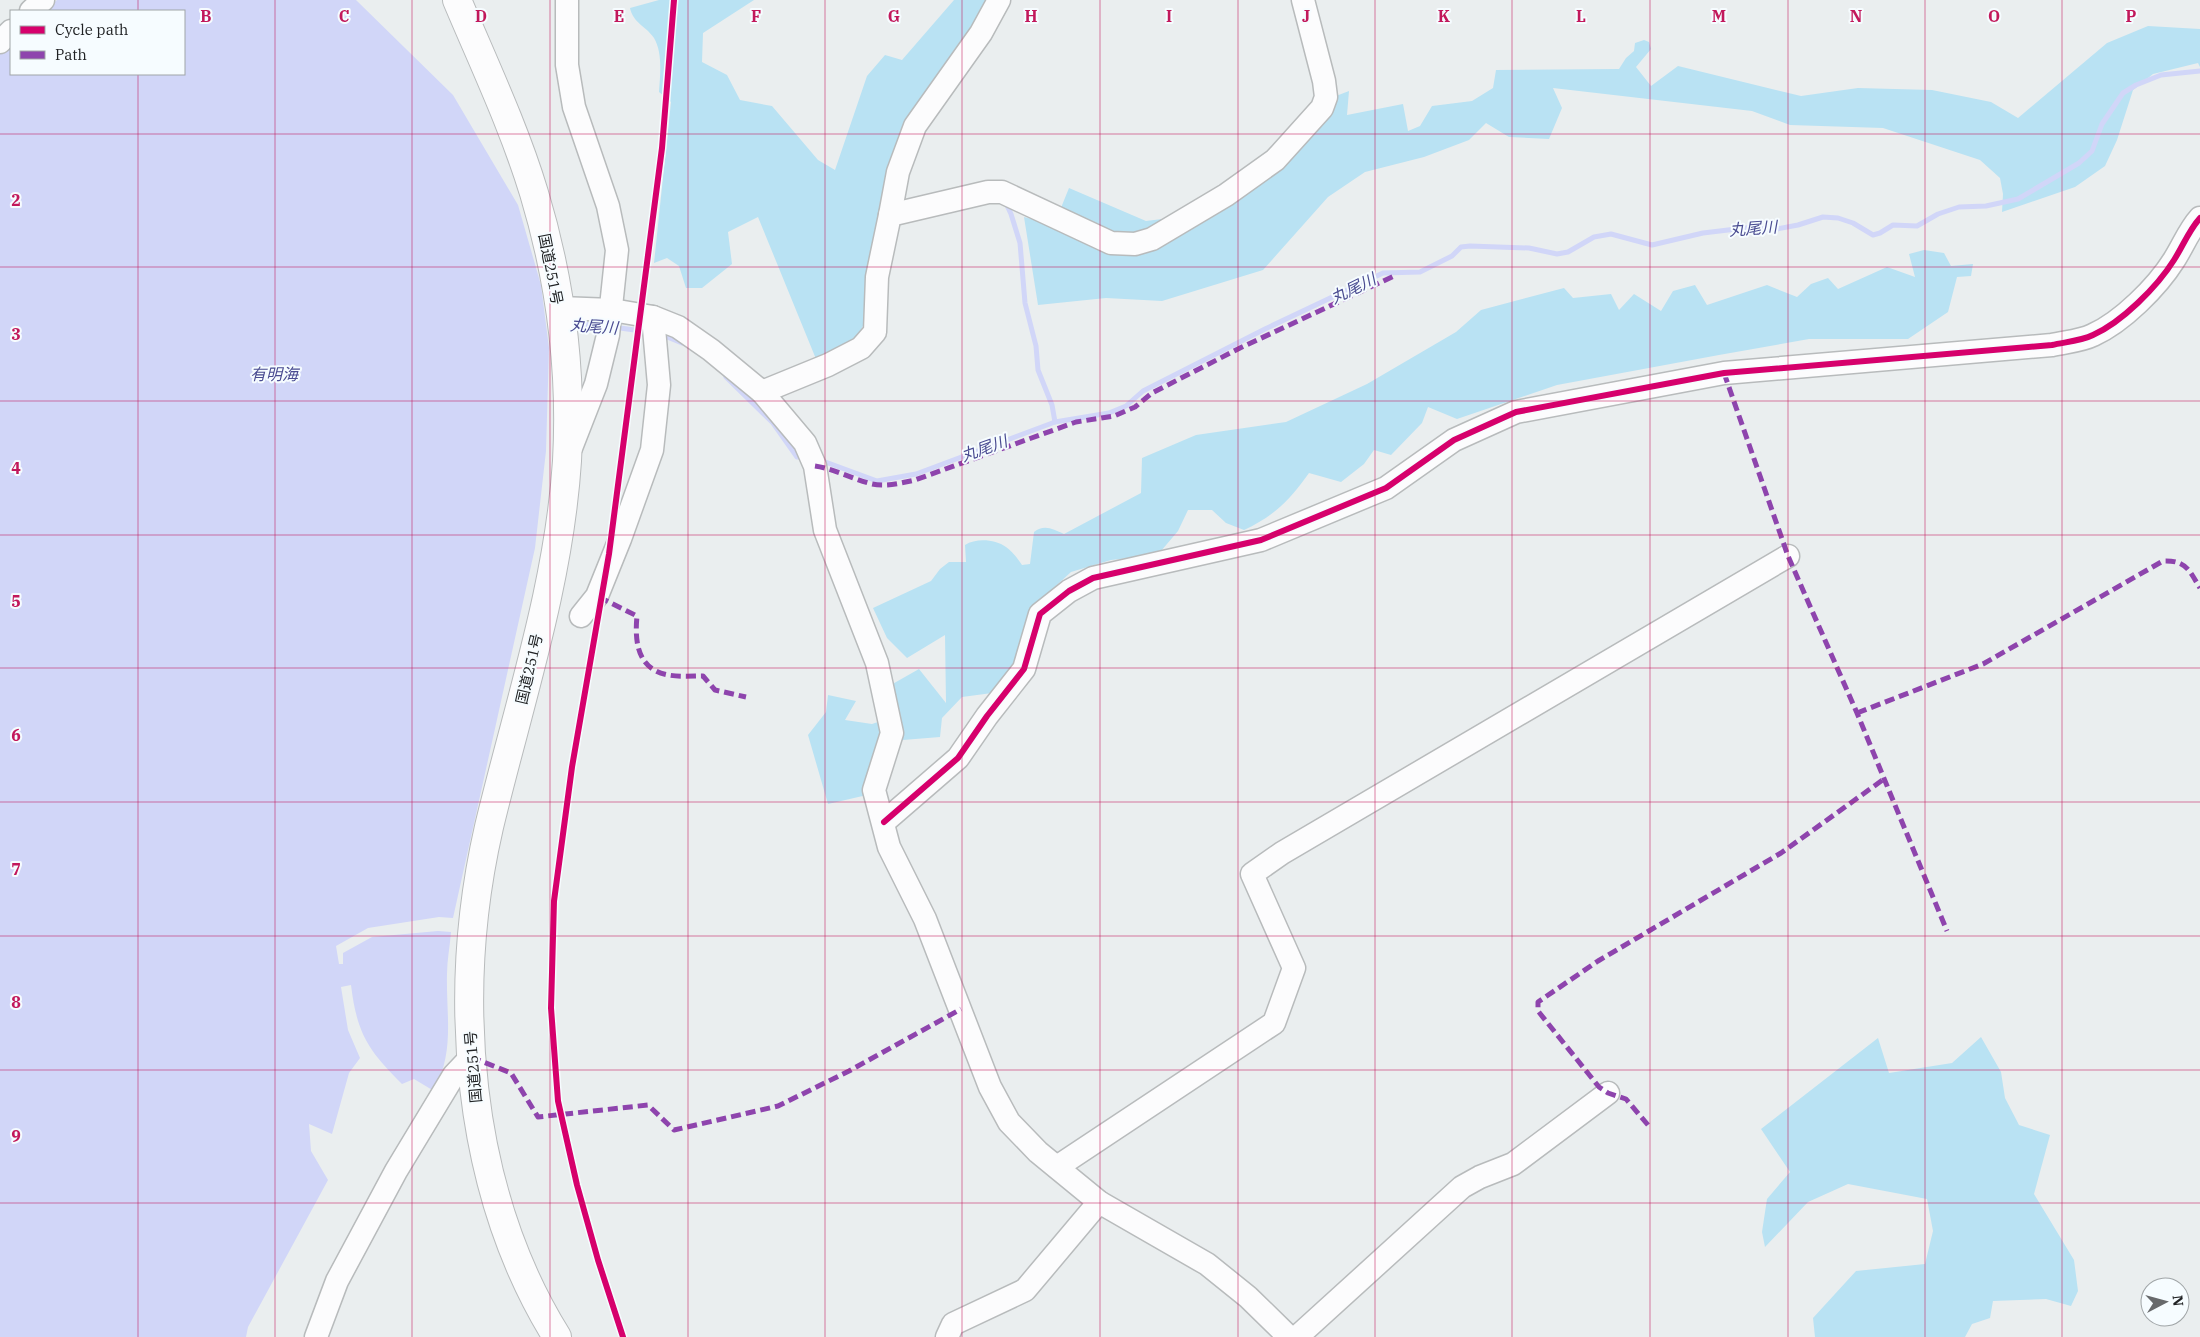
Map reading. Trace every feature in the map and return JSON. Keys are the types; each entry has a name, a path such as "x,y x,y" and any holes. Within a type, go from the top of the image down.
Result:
{"highway":[{"name":"国道251号","path":"457,0 510,126 534,193 552,262 561,318 567,404 567,458 562,515 553,568 489,829 472,927 469,992 471,1058 478,1117 487,1162 504,1220 522,1269 557,1337"}],"street":[{"path":"32,10 43,0"},
{"path":"567,0 567,65 574,107 608,206 617,250 610,321 596,384 567,458"},
{"path":"762,392 828,365 861,348 875,332 877,277 898,172 915,126 981,34 999,0"},
{"path":"890,215 988,192 1002,192 1111,243 1135,244 1152,239 1226,195 1275,160 1322,108 1326,97 1324,80 1302,0"},
{"path":"0,42 10,32"},
{"path":"884,822 958,758 987,716 1024,669 1040,614 1069,590 1093,578 1261,540 1386,488 1454,440 1516,412 1724,373 2052,345 2092,335 2124,315 2153,289 2174,261 2194,224 2200,218"},
{"path":"561,318 610,321 654,327 678,327 711,350 762,392 805,443 812,458 825,530 877,663 892,733 874,790 884,822 889,847 925,919 990,1087 1009,1122 1038,1152 1099,1202 1207,1264 1248,1297 1289,1337"},
{"path":"582,616 597,596 652,450 659,385 654,327"},
{"path":"1057,1167 1274,1023 1294,968 1252,874 1290,848 1788,556"},
{"path":"316,1337 337,1281 396,1171 454,1076 471,1058"},
{"path":"1297,1337 1462,1187 1480,1177 1513,1164 1608,1093"},
{"path":"947,1337 953,1324 1025,1290 1099,1202"}],"shaded area":[{"path":"659,0 754,0 703,33 702,62 727,75 740,100 772,106 818,160 835,170 867,76 885,55 902,60 954,0 1005,0 908,123 867,319 856,338 816,359 758,217 728,232 732,264 702,288 686,288 679,266 667,258 654,263 671,102 659,92 660,65 657,44 651,34 634,17 630,8"},
{"path":"2148,26 2200,29 2200,67 2198,63 2153,74 2133,90 2117,140 2105,166 2075,187 2002,212 2003,194 2000,178 1980,160 1883,128 1790,125 1752,111 1553,88 1562,108 1549,139 1509,137 1486,123 1469,140 1424,157 1365,172 1328,197 1263,270 1162,301 1106,298 1038,305 1024,217 1054,225 1069,188 1146,221 1202,214 1336,96 1349,91 1347,115 1403,104 1408,131 1420,126 1432,106 1472,101 1493,88 1496,70 1619,69 1626,58 1634,51 1635,43 1644,40 1649,42 1651,49 1636,67 1651,86 1678,66 1801,96 1858,88 1932,90 1991,102 2018,118 2107,43"},
{"path":"1924,250 1944,253 1951,266 1973,264 1971,276 1957,277 1948,312 1908,339 1809,339 1557,385 1457,419 1428,407 1422,423 1391,455 1374,450 1364,464 1341,482 1309,473 1281,506 1255,525 1244,530 1226,523 1212,510 1188,510 1178,531 1161,551 1146,556 1111,560 1071,572 1033,607 1016,669 992,693 962,697 942,718 940,737 903,740 876,759 867,795 828,804 808,735 826,712 828,695 856,701 845,720 872,724 898,715 889,686 919,669 946,703 945,635 907,658 887,638 873,608 931,581 940,569 949,562 966,562 965,545 980,540 996,542 1002,544 1015,555 1022,565 1030,564 1034,532 1041,528 1049,528 1064,534 1141,493 1142,458 1196,435 1286,422 1367,384 1456,332 1481,310 1564,288 1573,298 1611,294 1619,310 1634,294 1661,311 1673,291 1695,285 1707,305 1767,285 1797,297 1811,284 1828,278 1838,289 1887,267 1915,277 1909,254"},
{"path":"1981,1037 2001,1072 2005,1098 2019,1125 2050,1135 2034,1194 2074,1260 2078,1291 2071,1306 2046,1299 1993,1301 1990,1318 1972,1324 1965,1337 1815,1337 1813,1318 1856,1271 1925,1264 1933,1231 1927,1199 1848,1184 1808,1202 1765,1247 1762,1232 1767,1199 1790,1172 1761,1129 1878,1038 1889,1073 1952,1063"}],"water":[{"name":"有明海","path":"57,0 356,0 453,95 518,205 541,285 549,348 546,451 535,548 453,918 439,917 368,928 336,946 339,964 343,964 343,953 372,937 438,931 451,932 447,969 448,1033 445,1061 441,1076 434,1091 414,1079 402,1084 381,1061 366,1040 357,1016 351,985 341,987 348,1030 360,1058 349,1073 332,1134 309,1124 311,1151 328,1180 248,1327 246,1337 0,1337 0,54 10,45 10,75 185,75 185,10 46,10"}],"waterway":[{"name":"丸尾川","path":"820,460 877,481 916,474 1055,422 1109,413 1126,406 1143,391 1265,329 1383,273 1420,272 1452,256 1461,247 1529,248 1557,254 1568,252 1594,237 1611,234 1652,245 1703,233 1753,227 1771,230 1798,225 1823,217 1838,218 1853,223 1873,235 1893,225 1917,226 1938,214 1959,207 1986,206 2018,199 2079,163 2092,151 2102,124 2123,93 2136,85 2161,75 2200,71"},
{"path":"1005,201 1020,243 1025,303 1036,346 1038,370 1052,405 1055,422"},
{"name":"丸尾川","path":"571,324 602,325"},
{"name":"丸尾川","path":"613,327 649,332"},
{"name":"丸尾川","path":"660,334 682,343"},
{"name":"丸尾川","path":"726,377 773,423 797,457 804,457"}],"marked path":[{"path":"815,466 830,469 872,484 899,483 915,480 1076,422 1114,416 1135,407 1152,393 1240,348 1394,276"},
{"path":"1724,373 1788,556 1857,713 1947,931"},
{"path":"1857,713 1983,664 2163,561 2182,564 2190,571 2200,588"},
{"path":"599,597 637,616 636,632 638,647 649,667 667,675 703,676 715,690 746,697"},
{"path":"1648,1125 1626,1099 1608,1093 1599,1087 1538,1011 1538,1002 1598,961 1781,853 1884,779"},
{"path":"471,1057 511,1073 538,1117 648,1105 674,1130 778,1106 849,1071 961,1009"}],"cycle path":[{"path":"623,1337 598,1260 577,1185 558,1101 551,1008 554,901 572,767 609,554 662,148 674,0"},
{"path":"884,822 958,758 987,716 1024,669 1040,614 1069,591 1093,578 1261,540 1386,488 1454,440 1516,412 1724,373 2052,345 2083,339 2116,322 2149,292 2167,270 2200,218"}]}
